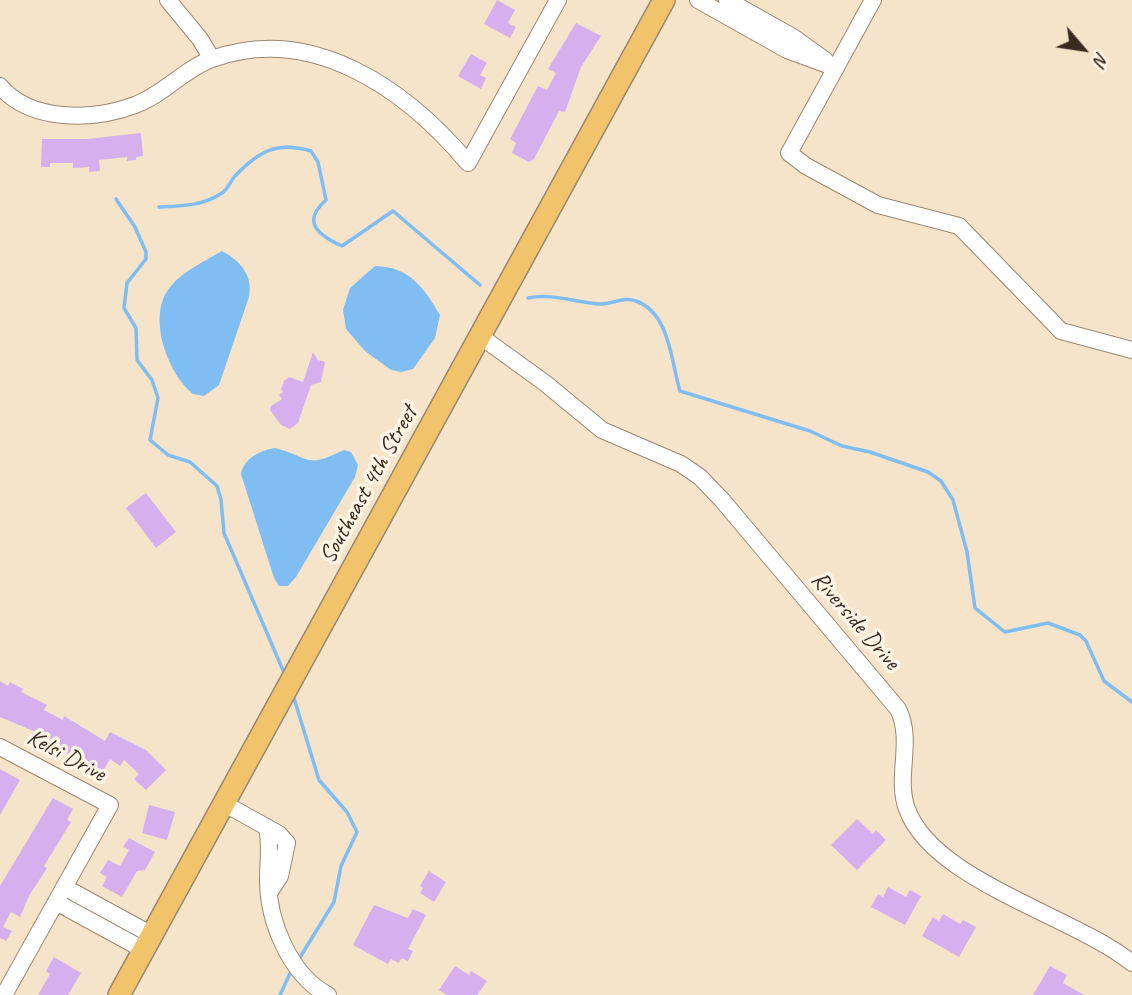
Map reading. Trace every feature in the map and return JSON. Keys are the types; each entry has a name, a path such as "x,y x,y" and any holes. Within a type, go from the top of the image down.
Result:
{"main road":[{"name":"Southeast 4th Street","path":"119,995 664,0"}],"street":[{"path":"168,0 200,38 212,59"},
{"path":"0,86 14,100 32,111 52,114 121,110 143,102 212,59 264,49 295,50 332,59 381,84 405,101 449,141 468,163 558,0"},
{"path":"698,0 787,50 836,68"},
{"path":"727,0 793,37 836,68"},
{"path":"873,0 789,153 813,170 878,205 960,226 1061,331 1132,350"},
{"name":"Riverside Drive","path":"480,336 545,383 602,430 681,464 700,477 722,500 898,709 906,736 906,808 933,845 966,871 1132,963"},
{"name":"Kelsi Drive","path":"0,747 110,805 64,887"},
{"path":"225,804 285,839 288,848 280,876 269,892 281,936 298,972 328,995"},
{"path":"4,995 64,887 148,943"},
{"path":"56,902 148,943"}],"water":[{"path":"222,251 240,264 250,289 219,385 204,396 193,394 178,378 171,365 163,344 161,309 171,286 192,268"},
{"path":"375,266 398,270 415,281 440,315 435,338 413,369 401,372 391,370 365,351 346,329 343,310 350,288"},
{"path":"275,448 309,460 322,459 344,450 351,452 358,465 355,477 296,577 288,586 279,586 274,578 241,474 246,463 254,456"}],"building":[{"path":"497,0 515,10 508,23 516,27 510,38 484,24"},
{"path":"576,23 601,36 581,67 565,112 559,111 534,159 529,162 512,153 516,143 510,139 538,86 547,90 556,73 548,69"},
{"path":"471,54 487,63 480,75 486,78 481,89 458,76"},
{"path":"141,133 143,156 136,157 136,160 127,161 127,157 99,160 100,171 89,172 89,167 73,168 73,163 50,163 50,167 41,167 42,139 88,139"},
{"path":"313,352 318,360 325,362 321,382 311,385 298,423 290,429 281,425 270,410 271,406 282,399 279,395 283,392 281,389 284,381 289,377 303,382"},
{"path":"146,493 176,532 156,548 126,508"},
{"path":"0,681 8,686 10,682 23,689 21,692 47,705 44,710 63,720 64,716 105,741 110,732 146,750 166,770 146,790 134,779 139,774 124,760 120,766 110,759 103,771 34,737 36,732 0,717"},
{"path":"0,769 20,780 0,815"},
{"path":"53,798 73,809 67,820 71,822 44,866 47,868 29,896 20,917 11,912 3,927 12,931 6,941 0,938 0,886"},
{"path":"149,805 175,812 167,840 142,833"},
{"path":"857,819 873,834 876,830 886,840 857,870 831,845"},
{"path":"129,838 155,852 145,870 137,871 122,897 102,886 107,877 100,873 108,860 120,866 129,850 123,847"},
{"path":"429,871 446,882 434,902 420,893 423,888 420,886"},
{"path":"888,887 906,897 910,890 921,896 905,925 871,907 878,894 883,897"},
{"path":"374,905 408,918 413,909 426,915 408,949 413,951 408,961 401,958 399,963 391,959 388,964 353,945"},
{"path":"943,914 960,924 963,920 976,927 959,957 922,936 933,917 939,921"},
{"path":"54,957 81,973 68,995 38,995 50,974 46,971"},
{"path":"455,966 469,975 471,971 487,981 477,995 447,995 439,990"},
{"path":"1050,966 1067,975 1063,983 1084,995 1033,995"}],"waterway":[{"path":"159,207 207,201 224,191 235,176 261,154 278,148 299,148 311,151 318,162 326,200 319,208 314,221 326,237 342,246 393,211 480,285"},
{"path":"116,199 135,227 146,252 146,259 127,283 124,308 136,328 137,360 152,380 158,398 150,440 168,455 190,462 217,486 224,533 285,675"},
{"path":"528,298 554,297 599,304 636,301 647,307 662,327 680,391 810,431 842,446 870,452 928,472 941,481 953,500 967,552 975,608 1005,632 1048,623 1080,635 1086,641 1104,681 1132,702"},
{"path":"293,695 319,780 347,812 357,832 341,866 334,902 299,959"},
{"path":"280,995 292,969"}]}
